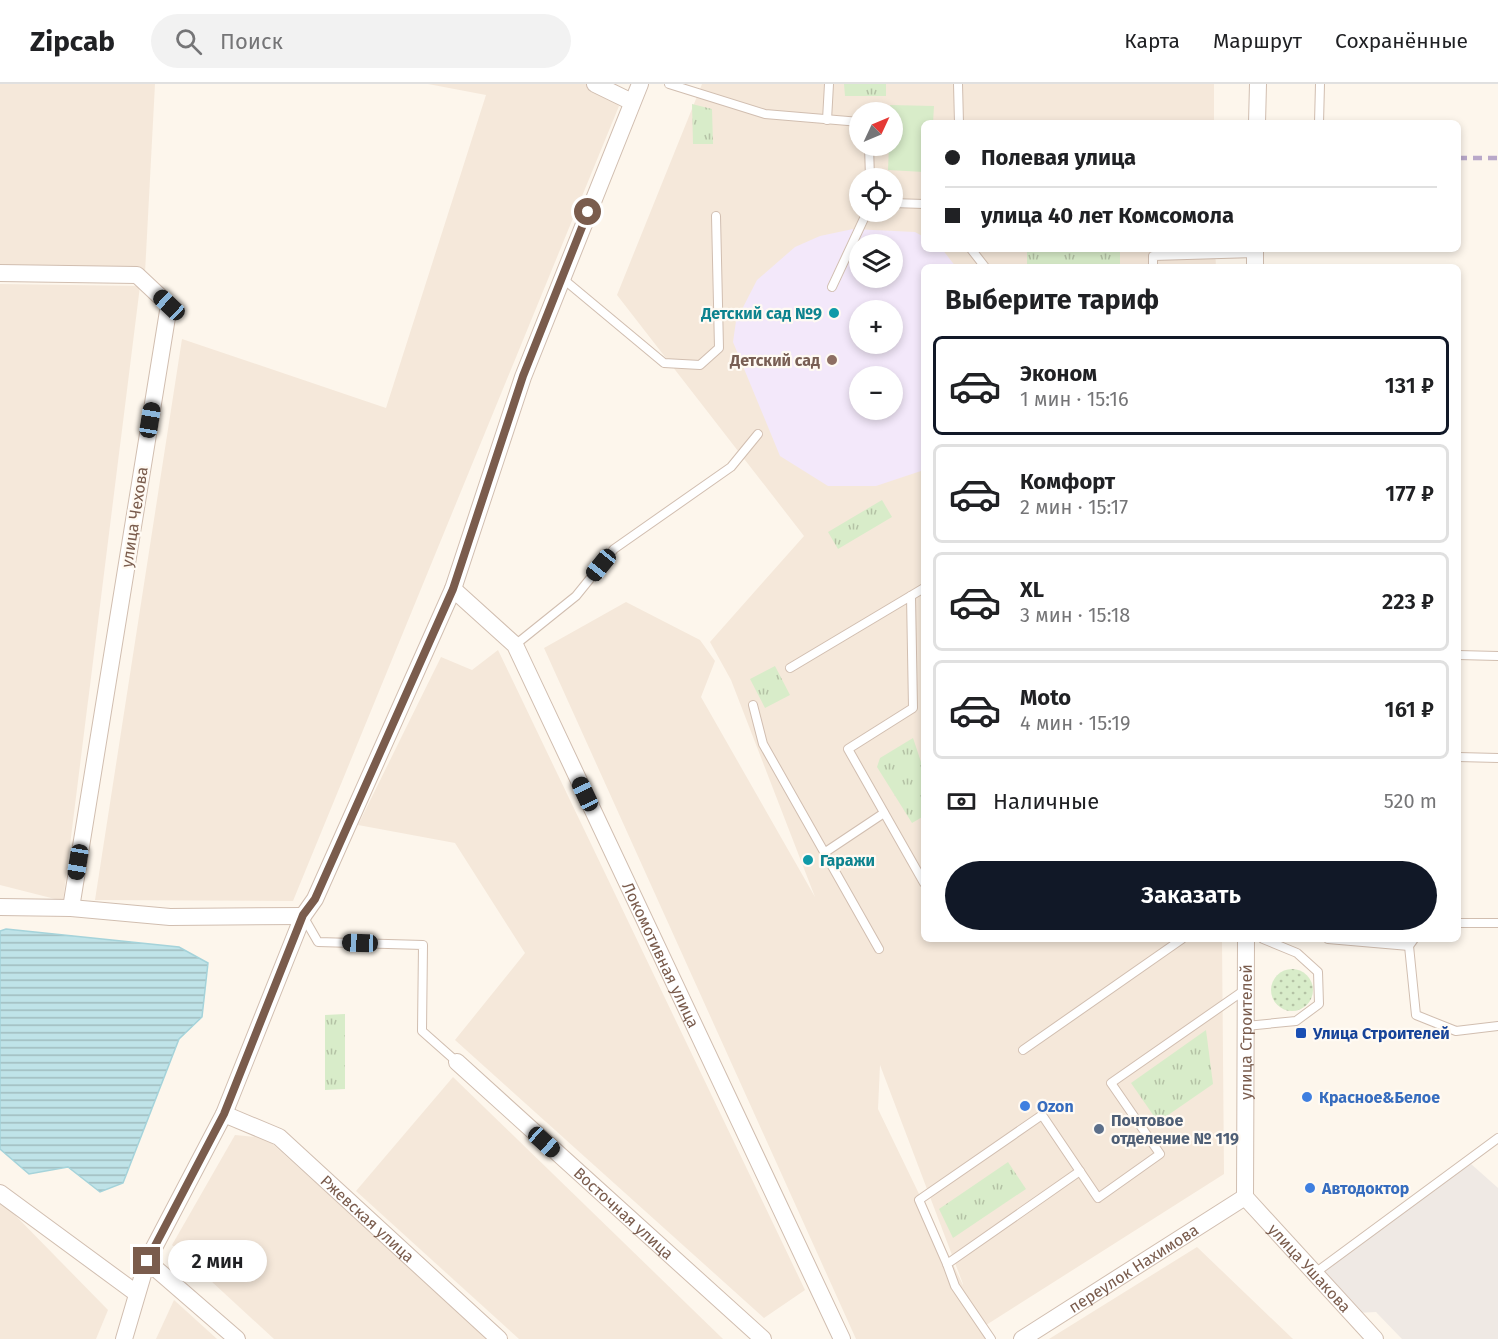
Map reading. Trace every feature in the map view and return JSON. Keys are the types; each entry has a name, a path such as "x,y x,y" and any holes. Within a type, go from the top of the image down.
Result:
{"street":[{"path":"595,84 632,102"},
{"path":"124,1339 147,1261 224,1114 303,915 315,899 453,589 523,376 640,84"},
{"path":"1257,120 1258,84"},
{"name":"улица Чехова","path":"0,273 137,274 169,305 70,908"},
{"name":"Локомотивная улица","path":"453,589 515,645 842,1339"},
{"path":"0,907 70,908 170,917 303,915"},
{"name":"улица Строителей","path":"1245,1197 1246,942"},
{"name":"Восточная улица","path":"457,1062 764,1339"},
{"name":"Ржевская улица","path":"224,1114 279,1137 499,1339"},
{"path":"1,1197 136,1293"},
{"name":"улица Ушакова","path":"1245,1197 1375,1339"},
{"name":"переулок Нахимова","path":"1022,1339 1245,1197"},
{"path":"147,1261 237,1339"}],"lane":[{"path":"669,84 765,114 849,121"},
{"path":"827,120 829,84"},
{"path":"958,84 959,120"},
{"path":"1319,120 1320,84"},
{"path":"903,204 921,204"},
{"path":"562,278 664,363 700,365 719,348 716,216"},
{"path":"832,287 862,222"},
{"path":"1153,264 1154,256 1255,256"},
{"path":"515,645 576,596 614,549 731,467 758,434"},
{"path":"790,668 921,590"},
{"path":"911,596 914,708 848,749 921,878"},
{"path":"1461,655 1498,656"},
{"path":"753,705 763,744 879,948"},
{"path":"1461,757 1498,758"},
{"path":"824,853 884,813"},
{"path":"303,915 318,942 423,945 422,1031 457,1062"},
{"path":"1461,923 1498,923"},
{"path":"1023,1050 1178,942"},
{"path":"1246,1026 1296,1021 1318,1004 1318,972 1297,953 1270,942"},
{"path":"1411,942 1416,1015 1456,1031 1498,1026"},
{"path":"992,1339 955,1286 919,1200 1042,1115 1098,1198 1160,1154 1111,1083 1246,988"},
{"path":"1315,1273 1498,1138"},
{"path":"1488,1145 1498,1148"},
{"path":"947,1264 1080,1171"}],"shaded area":[{"path":"0,84 155,84 145,273 0,265"},
{"path":"428,84 589,84 619,106 293,901 95,900 182,339 386,408 486,95"},
{"path":"702,84 1214,84 1214,120 921,120 921,252 1215,252 1216,264 921,264 921,942 1222,942 1224,1174 983,1327 986,1339 856,1339 544,648 626,602 700,640 715,661 701,697 815,897 731,680 710,642 804,536 617,295","holes":["880,1065 963,1284 963,1285 878,1109"]},
{"name":"Детский сад","path":"853,229 915,232 921,235 921,252 944,252 954,264 921,264 921,471 876,486 828,486 780,456 733,342 736,321 757,280 795,247 820,236"},
{"path":"0,284 140,286 63,901 0,885"},
{"path":"498,650 805,1290 764,1318 455,1040 525,953 455,843 358,825 441,657 472,670"},
{"path":"453,1077 723,1339 519,1339 356,1191"},
{"path":"235,1135 266,1138 488,1339 274,1339 172,1245"},
{"path":"1471,1164 1498,1188 1498,1339 1402,1339 1376,1312 1356,1313 1319,1273"},
{"path":"0,1204 9,1209 108,1310 96,1339 0,1339"},
{"path":"1197,1247 1293,1339 1049,1339"},
{"path":"174,1300 217,1339 156,1339"}],"green space":[{"path":"844,84 886,84 886,96 845,96"},
{"path":"692,104 712,109 713,144 693,144"},
{"path":"903,105 934,106 933,120 921,120 921,172 888,168 889,156 903,156"},
{"path":"1027,252 1120,252 1120,264 1027,264"},
{"path":"882,500 892,517 838,549 828,532"},
{"path":"775,666 790,695 765,708 750,679"},
{"path":"913,738 921,762 921,818 912,823 877,767 880,758"},
{"path":"1292,969 1307,975 1313,990 1307,1005 1292,1011 1277,1005 1271,990 1277,975"},
{"path":"345,1014 345,1089 325,1090 325,1015"},
{"path":"1206,1030 1213,1084 1158,1122 1131,1083"},
{"path":"1008,1162 1026,1189 953,1238 939,1209"}],"water":[{"path":"6,929 179,947 208,963 202,1017 179,1039 123,1183 100,1192 68,1167 29,1174 0,1149 0,931"}],"railway":[{"path":"1461,158 1498,158"}],"place":[{"name":"Детский сад №9","path":"834,313"},
{"name":"Детский сад","path":"832,360"},
{"name":"Гаражи","path":"808,860"},
{"name":"Улица Строителей","path":"1301,1033"},
{"name":"Красное&Белое","path":"1307,1097"},
{"name":"Ozon","path":"1025,1106"},
{"name":"Почтовое отделение № 119","path":"1099,1129"},
{"name":"Автодоктор","path":"1310,1188"}],"route":[{"path":"147,1261 224,1114 303,915 315,899 453,589 523,376 588,212"}]}
